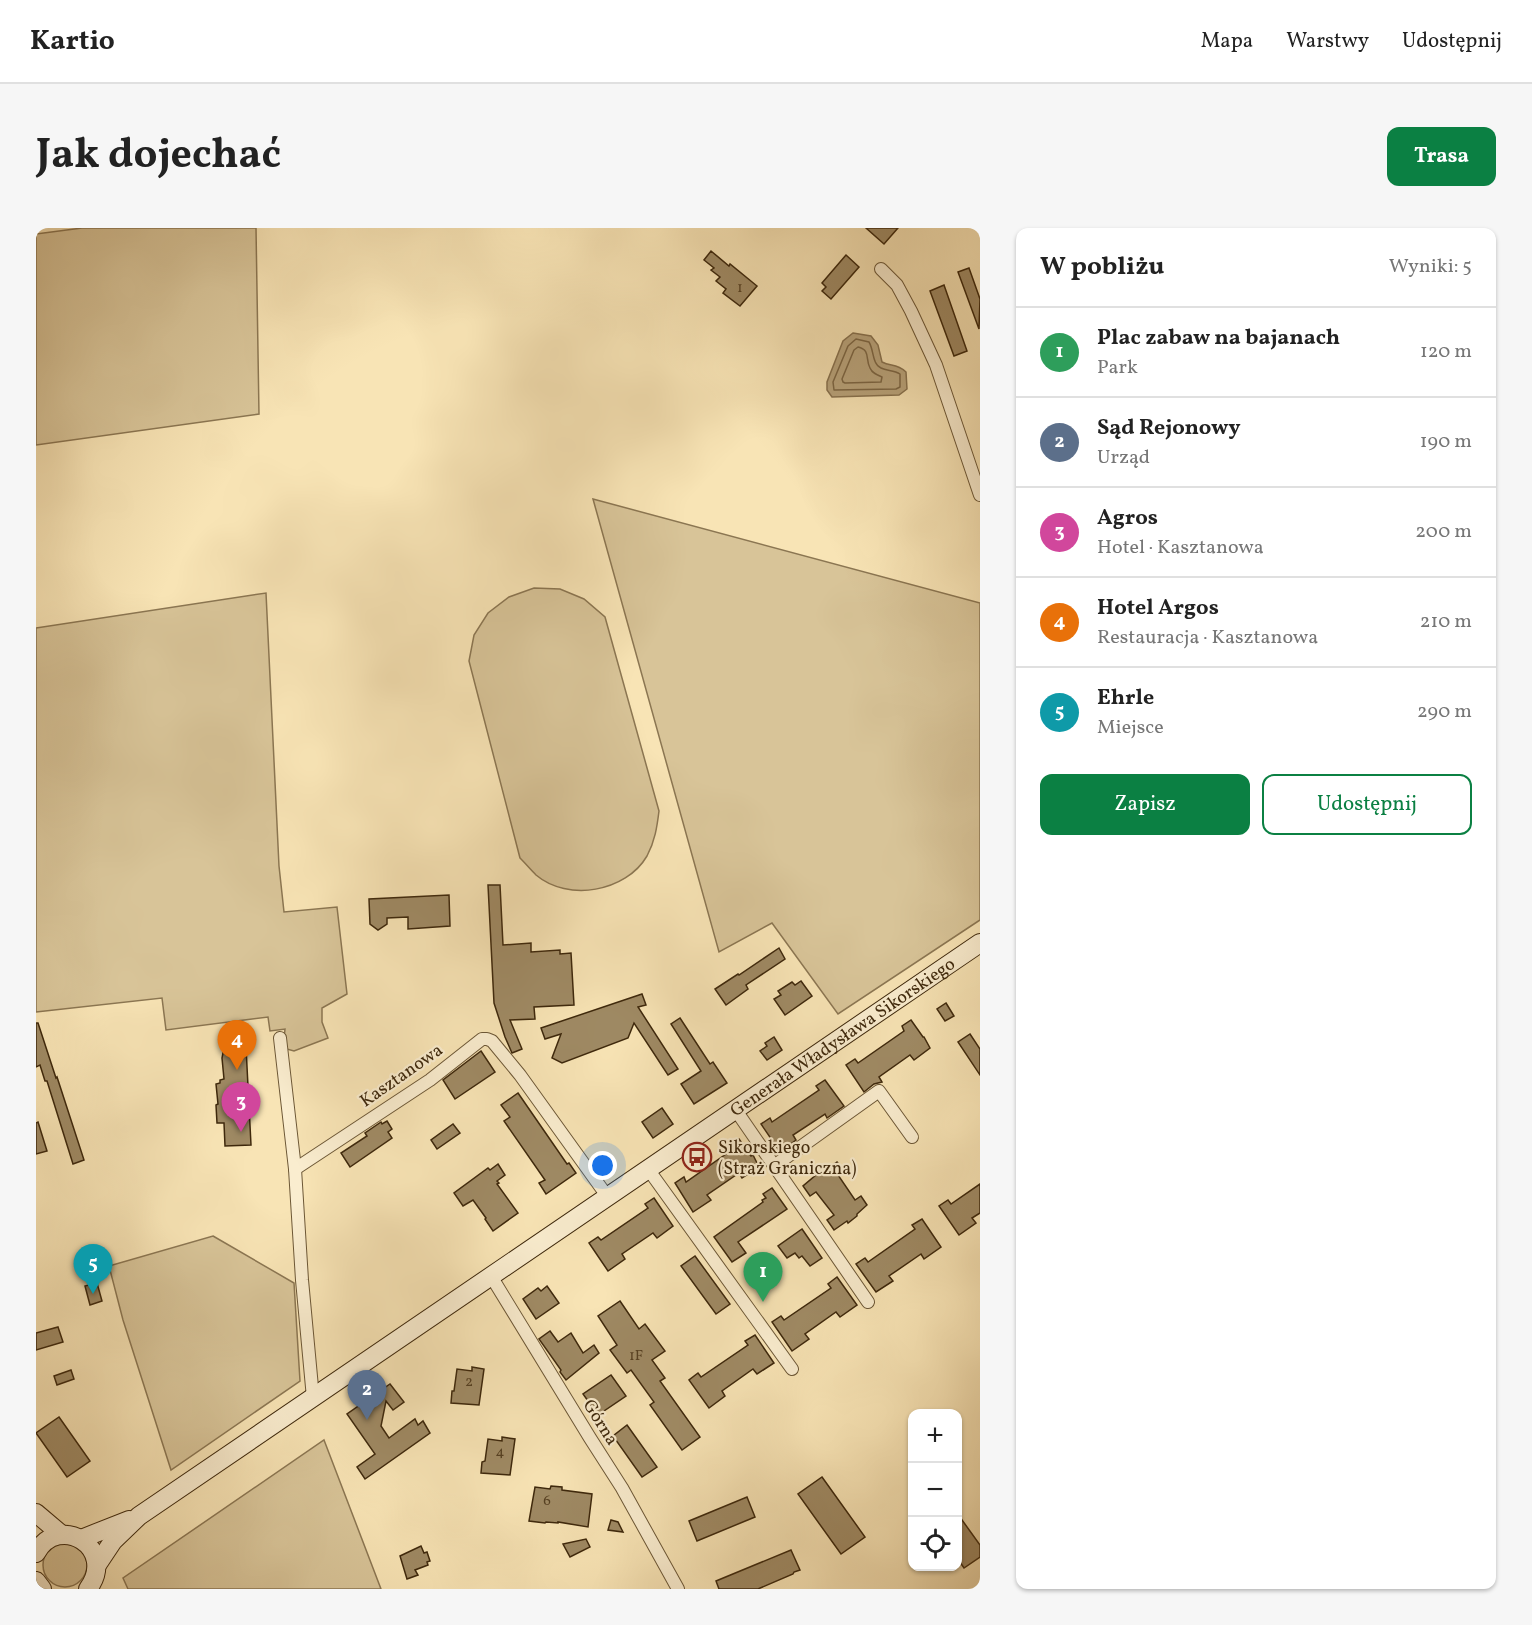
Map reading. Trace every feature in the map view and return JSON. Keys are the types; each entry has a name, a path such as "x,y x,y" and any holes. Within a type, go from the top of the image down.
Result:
{"main road":[{"name":"Generała Władysława Sikorskiego","path":"88,1589 96,1574 97,1565 113,1541 140,1516 980,944"},
{"path":"36,1513 62,1535"},
{"name":"Generała Władysława Sikorskiego","path":"81,1539 140,1516"},
{"path":"38,1543 62,1535 81,1539 92,1550 97,1565"},
{"path":"36,1581 42,1589"}],"street":[{"path":"881,269 897,285 936,365 980,495"},
{"path":"280,1038 295,1169 301,1269 313,1398"},
{"name":"Kasztanowa","path":"295,1169 430,1080 482,1039 487,1039 492,1041 520,1075 607,1196"},
{"path":"774,1166 879,1091 912,1137"},
{"path":"735,1109 868,1302"},
{"path":"648,1169 792,1370"},
{"name":"Górna","path":"491,1276 622,1488 678,1589"}],"shaded area":[{"path":"82,228 256,228 259,414 36,445 36,234"},
{"path":"593,499 980,603 980,920 838,1014 772,923 719,952"},
{"path":"534,588 560,589 584,599 605,617 659,811 652,845 638,868 611,885 596,889 564,888 549,883 536,875 520,858 469,661 474,635 488,613 509,597"},
{"path":"266,593 279,866 284,912 337,907 347,994 322,1008 322,1022 328,1038 294,1051 283,1048 285,1029 270,1031 268,1017 166,1030 162,998 36,1012 36,628"},
{"path":"213,1236 294,1283 300,1381 171,1470 123,1320 109,1266"},
{"path":"324,1440 381,1589 128,1589 123,1578"},
{"path":"65,1543 74,1544 81,1549 86,1556 86,1574 81,1581 74,1586 65,1587 56,1586 49,1581 44,1574 43,1565 44,1556 49,1549 56,1544"}],"water":[{"path":"853,333 871,336 878,345 882,362 899,367 906,372 907,389 899,395 832,397 827,390 827,382 843,341"}],"building":[{"path":"866,228 898,228 884,244"},
{"path":"711,251 757,286 740,306 723,293 726,289 716,281 720,277 704,260"},
{"path":"846,255 859,267 831,299 822,291 826,287 822,283"},
{"path":"969,268 980,299 979,329 958,272"},
{"path":"944,285 967,351 954,356 930,291"},
{"path":"488,885 500,885 503,945 531,943 531,952 560,950 560,954 571,953 574,1005 534,1007 535,1019 510,1020 522,1049 512,1053 494,1003"},
{"path":"449,895 450,926 408,929 408,917 387,918 387,924 378,930 370,924 369,899"},
{"path":"779,948 785,959 746,985 748,989 726,1005 715,989"},
{"path":"801,981 812,996 785,1015 774,999 781,995 778,991 792,982 795,985"},
{"path":"642,994 646,1005 638,1007 678,1069 668,1075 634,1023 628,1038 562,1063 552,1058 561,1034 545,1039 541,1028"},
{"path":"946,1003 954,1016 945,1021 937,1009"},
{"path":"680,1018 710,1064 713,1062 727,1083 694,1104 681,1084 701,1071 671,1024"},
{"path":"911,1020 930,1048 914,1060 910,1055 879,1077 882,1082 874,1084 864,1092 846,1065 855,1059 858,1063 904,1031 902,1026"},
{"path":"36,1023 38,1023 57,1077 84,1160 73,1164 47,1081 45,1081 40,1065 36,1067"},
{"path":"970,1034 980,1049 980,1075 958,1042"},
{"path":"774,1037 782,1050 767,1060 760,1051 767,1046 765,1043"},
{"path":"246,1047 251,1145 225,1146 224,1123 217,1123 216,1084 224,1079 222,1058 224,1048"},
{"path":"481,1051 495,1072 455,1099 443,1080"},
{"path":"825,1080 844,1106 827,1118 825,1114 793,1135 796,1140 780,1152 761,1124 770,1118 772,1122 819,1090 816,1086"},
{"path":"518,1093 567,1164 569,1163 576,1173 546,1194 539,1183 545,1180 504,1121 510,1117 501,1105"},
{"path":"662,1108 673,1124 653,1138 642,1122"},
{"path":"387,1121 392,1129 388,1132 392,1138 350,1167 341,1153 367,1136 365,1133 381,1122 382,1124"},
{"path":"38,1122 47,1151 36,1154 36,1123"},
{"path":"453,1124 460,1133 437,1149 431,1140"},
{"path":"739,1139 751,1156 753,1155 759,1167 742,1178 739,1173 707,1195 711,1200 693,1212 675,1183 684,1177 686,1182 733,1149 730,1145"},
{"path":"837,1162 844,1171 838,1175 855,1200 861,1196 867,1205 848,1223 847,1221 834,1230 827,1220 834,1215 816,1192 810,1196 803,1186 822,1170 824,1171"},
{"path":"498,1164 505,1175 497,1181 499,1183 497,1184 518,1213 493,1231 473,1200 463,1206 454,1193 488,1168 490,1170"},
{"path":"980,1184 980,1213 972,1218 976,1223 959,1235 939,1206 948,1200 951,1204"},
{"path":"772,1188 787,1209 738,1242 746,1253 732,1262 714,1237 763,1202 762,1200 766,1198 763,1194"},
{"path":"654,1198 673,1226 657,1238 653,1233 622,1254 625,1259 608,1271 589,1243 598,1237 601,1240 648,1208 645,1204"},
{"path":"922,1219 941,1247 924,1259 921,1254 889,1276 893,1281 876,1292 856,1264 865,1258 868,1262 915,1229 912,1225"},
{"path":"802,1229 822,1258 810,1266 802,1256 799,1258 795,1253 787,1258 778,1246"},
{"path":"695,1256 730,1304 716,1314 681,1266"},
{"path":"837,1277 857,1305 840,1317 836,1312 805,1334 809,1339 792,1351 772,1322 781,1316 784,1320 831,1288 828,1284"},
{"path":"97,1283 102,1301 90,1305 85,1286"},
{"path":"547,1286 559,1303 536,1319 523,1299 538,1288 541,1291"},
{"path":"620,1301 639,1329 645,1324 665,1351 652,1360 665,1378 660,1381 700,1437 682,1450 650,1405 654,1402 631,1370 627,1373 610,1350 617,1345 598,1316"},
{"path":"58,1327 63,1342 36,1350 36,1333"},
{"path":"550,1331 558,1342 571,1333 583,1353 594,1345 599,1353 566,1380 539,1339"},
{"path":"755,1335 774,1363 757,1374 753,1369 722,1391 725,1396 709,1408 689,1380 698,1373 701,1377 748,1345 745,1341"},
{"path":"472,1367 484,1369 479,1405 451,1403 457,1369 472,1371"},
{"path":"71,1370 74,1379 57,1385 54,1376"},
{"path":"611,1375 626,1396 598,1415 583,1394"},
{"path":"390,1384 404,1402 393,1410 386,1401 381,1426 389,1438 415,1419 418,1425 423,1421 430,1433 365,1479 357,1467 375,1454 347,1414"},
{"path":"59,1417 90,1461 67,1477 36,1433"},
{"path":"627,1425 657,1467 642,1477 613,1436"},
{"path":"502,1437 515,1439 510,1475 481,1473 488,1439 502,1441"},
{"path":"822,1477 865,1537 841,1554 798,1494"},
{"path":"551,1486 562,1487 562,1490 592,1494 588,1527 558,1522 529,1521 535,1487 550,1489"},
{"path":"747,1497 755,1517 697,1541 689,1521"},
{"path":"611,1520 618,1522 623,1532 608,1530"},
{"path":"962,1520 980,1545 980,1557 964,1568 962,1565"},
{"path":"586,1539 590,1547 570,1557 563,1544"},
{"path":"421,1546 424,1553 427,1552 430,1561 427,1562 428,1565 415,1570 418,1575 407,1579 400,1556"},
{"path":"791,1550 800,1570 793,1574 758,1589 719,1589 716,1581"}],"place":[{"name":"Hotel Argos","path":"237,1070"},
{"name":"Agros","path":"241,1132"},
{"name":"Sikorskiego (Straż Graniczna)","path":"697,1157"},
{"name":"Ehrle","path":"93,1294"},
{"name":"Plac zabaw na bajanach","path":"763,1302"},
{"name":"Sąd Rejonowy","path":"367,1420"}]}
